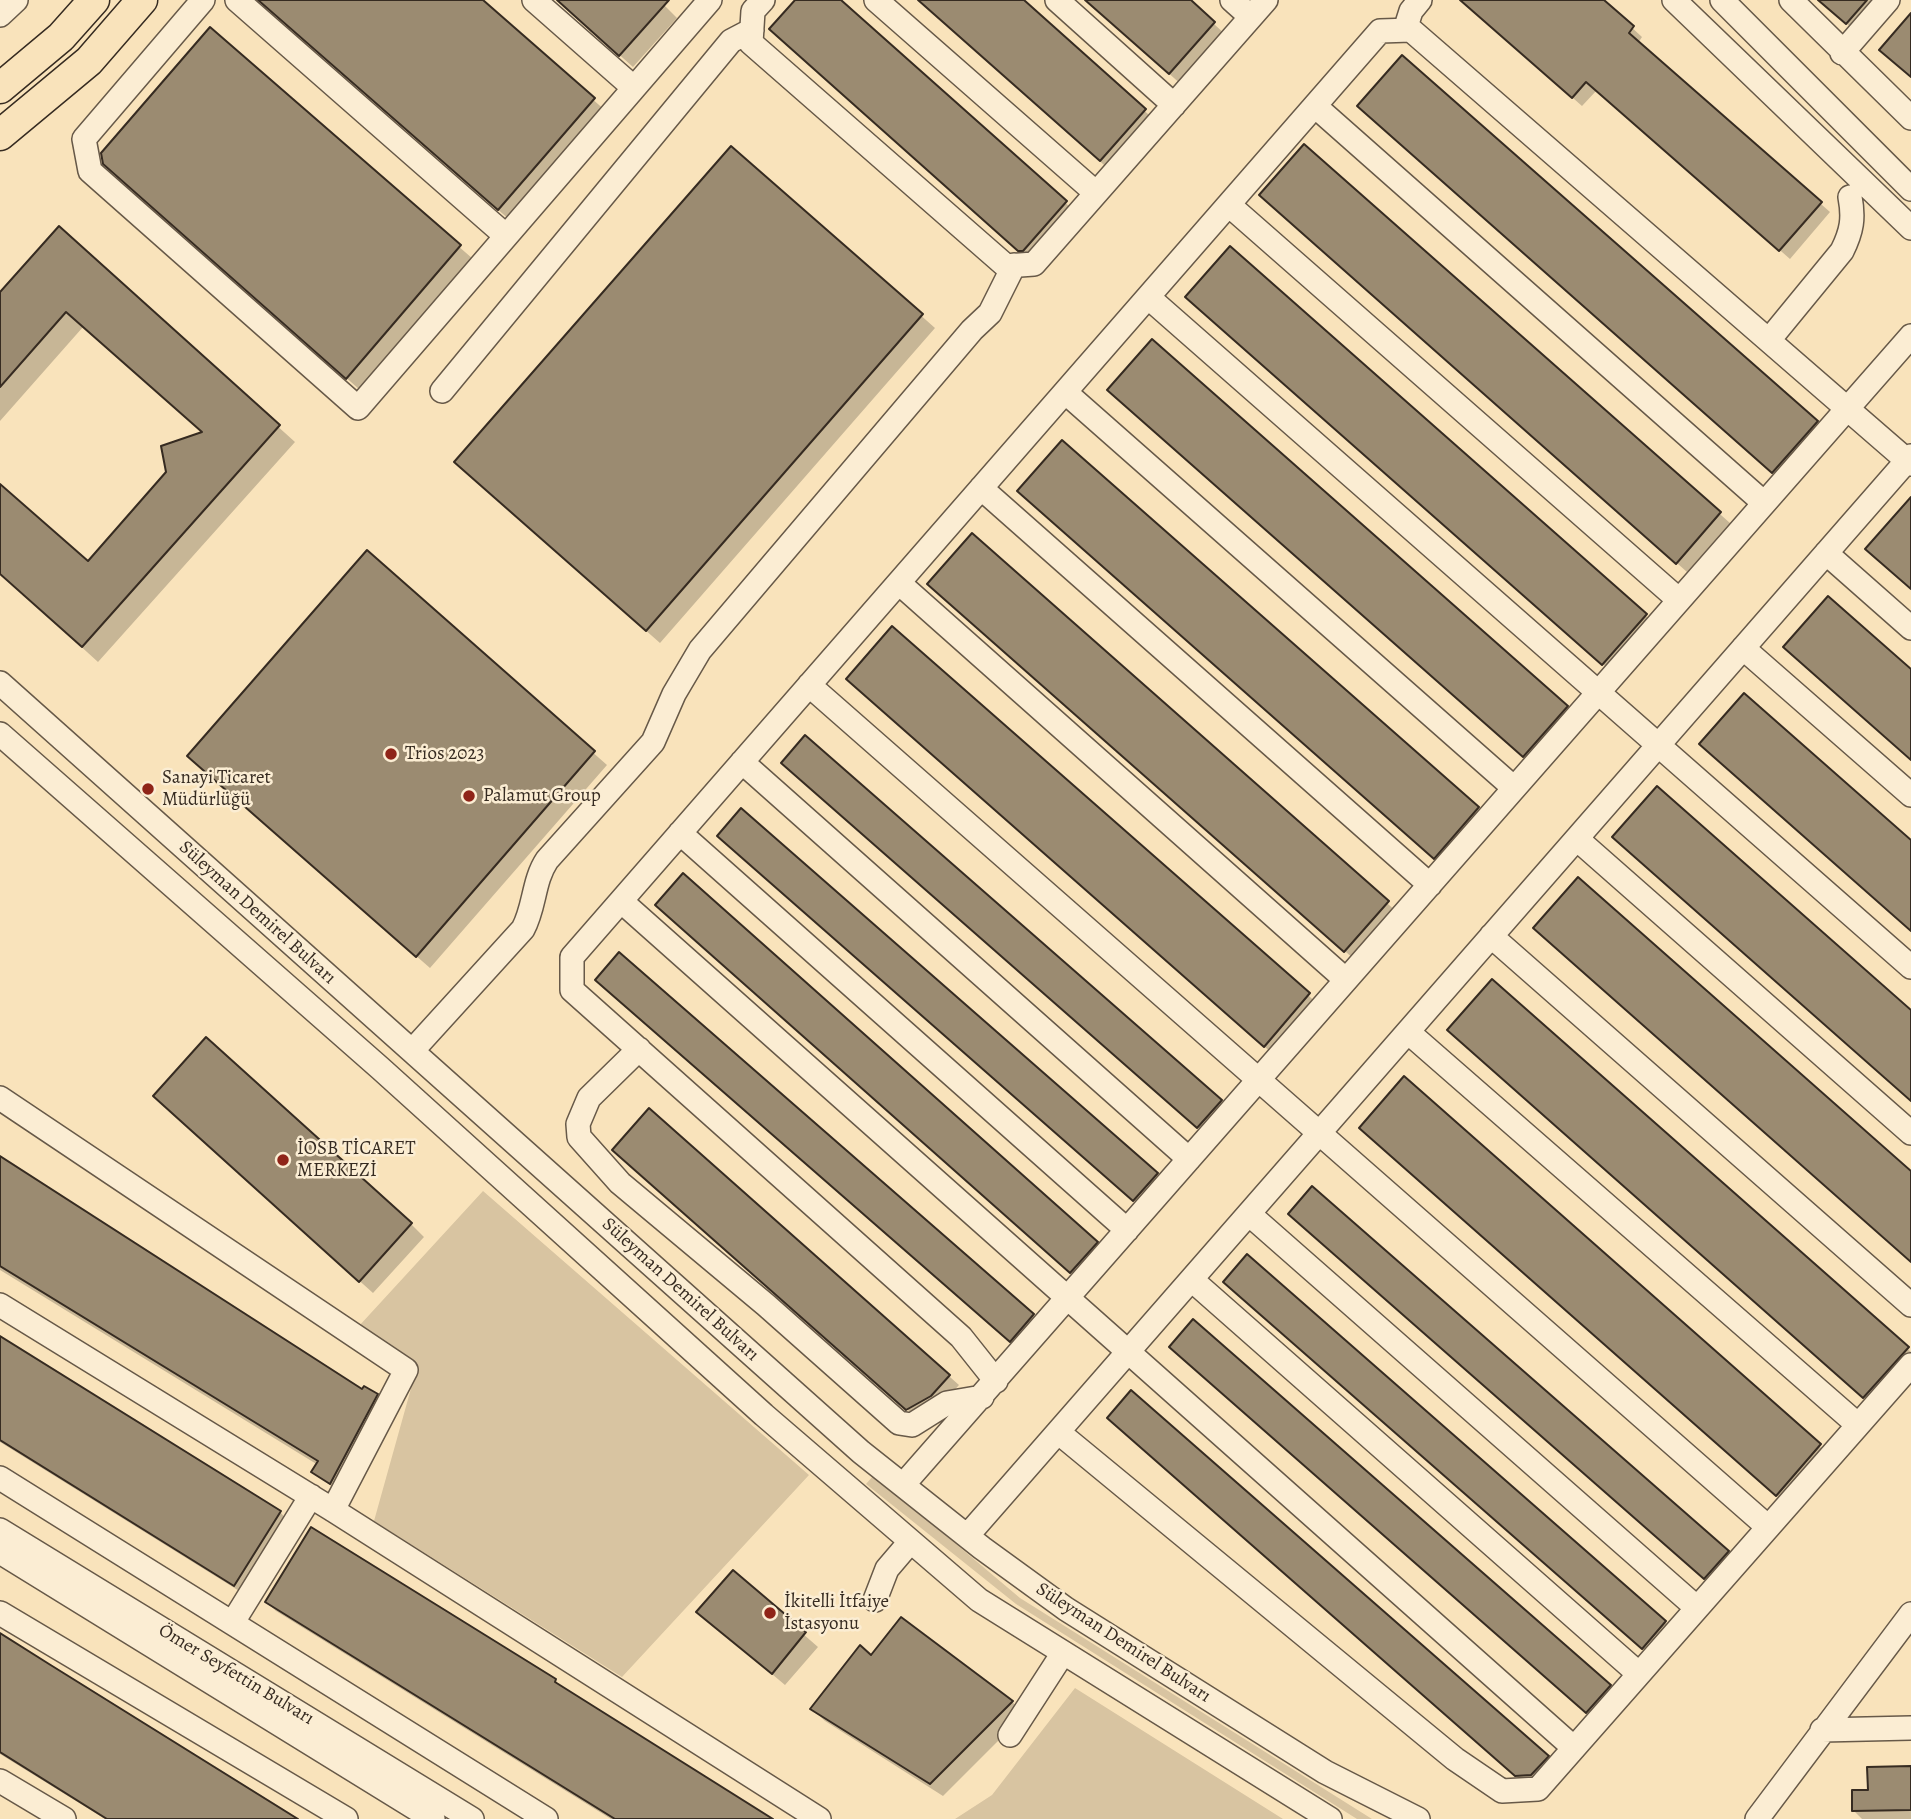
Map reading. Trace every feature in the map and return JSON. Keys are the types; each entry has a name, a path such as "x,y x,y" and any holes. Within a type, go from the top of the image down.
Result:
{"main road":[{"path":"0,88 61,37 94,0"},
{"path":"0,135 89,61 142,0"}],"street":[{"path":"0,15 16,0"},
{"path":"203,0 84,139 90,171 358,408 709,1"},
{"path":"237,0 505,235"},
{"path":"534,0 634,88"},
{"path":"763,0 753,11 751,43 1006,266 1034,264 1259,8 1232,0"},
{"path":"876,0 1096,193"},
{"path":"1057,0 1174,105"},
{"path":"1405,30 1411,11 1420,0"},
{"path":"1674,0 1911,228"},
{"path":"1722,0 1911,189"},
{"path":"1791,0 1842,53 1908,109"},
{"path":"1842,53 1888,0"},
{"path":"442,391 731,41 752,30"},
{"path":"967,1536 1910,460 1847,409 1411,30 1380,31 572,957 572,990 961,1336 989,1389"},
{"path":"1315,106 1764,503"},
{"path":"1769,340 1843,250 1851,234 1853,215 1850,197"},
{"path":"1228,205 1679,600"},
{"path":"412,1051 523,929 532,911 541,869 653,743 674,694 700,650 972,330 990,313 1014,265"},
{"path":"1148,297 1911,967"},
{"path":"903,1485 1911,336"},
{"path":"1065,392 1514,788"},
{"path":"981,488 1430,885"},
{"path":"1826,553 1911,628"},
{"path":"898,583 1346,980"},
{"path":"1743,648 1911,795"},
{"name":"Süleyman Demirel Bulvarı","path":"0,684 861,1452 967,1536 1066,1609 1325,1772 1418,1819"},
{"path":"809,685 1768,1527"},
{"name":"Süleyman Demirel Bulvarı","path":"0,734 380,1068 764,1415 979,1600 1330,1819"},
{"path":"742,762 1189,1159"},
{"path":"680,833 1127,1230"},
{"path":"1577,839 1911,1133"},
{"path":"621,901 1574,1748"},
{"path":"1491,936 1911,1305"},
{"path":"1408,1032 1858,1425"},
{"path":"639,1049 589,1098 578,1124 579,1138 620,1183 766,1305 898,1423 912,1425 947,1403 989,1389"},
{"path":"0,1098 297,1294 405,1370 333,1510"},
{"path":"1249,1214 1697,1608"},
{"path":"1192,1280 1639,1674"},
{"path":"0,1305 311,1496 819,1819"},
{"path":"1058,1432 1455,1759 1502,1791 1538,1789 1911,1365"},
{"path":"0,1478 546,1819"},
{"path":"233,1622 311,1496"},
{"name":"Ömer Seyfettin Bulvarı","path":"0,1530 472,1819"},
{"path":"875,1600 887,1569 911,1542"},
{"name":"Ömer Seyfettin Bulvarı","path":"0,1552 433,1819"},
{"path":"0,1613 346,1819"},
{"path":"1757,1819 1911,1614"},
{"path":"1010,1735 1063,1653"},
{"path":"1822,1730 1911,1728"},
{"path":"0,1781 64,1819"},
{"path":"1776,1819 1785,1783"}],"shaded area":[{"path":"483,1191 809,1475 622,1677 374,1521 417,1367 359,1326"},
{"path":"874,1475 1020,1598 1372,1819 1357,1819 1016,1604 866,1484"},
{"path":"1075,1688 1283,1819 955,1819 992,1795"}],"building":[{"path":"258,0 483,0 595,98 498,210"},
{"path":"557,0 669,0 619,56"},
{"path":"795,0 841,0 1067,201 1023,251 1018,251 769,29"},
{"path":"918,0 1024,0 1146,109 1100,161"},
{"path":"1085,0 1191,0 1215,22 1169,74"},
{"path":"1460,0 1604,0 1634,26 1629,33 1822,202 1779,251 1586,82 1572,98"},
{"path":"1818,0 1867,0 1846,24"},
{"path":"1911,13 1911,77 1879,50"},
{"path":"210,27 461,245 346,379 103,164 101,153"},
{"path":"1402,55 1818,421 1772,473 1357,106"},
{"path":"1304,144 1721,512 1676,564 1259,195"},
{"path":"731,146 923,314 646,631 454,462"},
{"path":"59,226 280,425 82,647 0,574 0,484 88,561 166,472 161,446 202,432 66,312 0,387 0,292"},
{"path":"1230,246 1647,614 1602,665 1185,297"},
{"path":"1152,339 1568,706 1523,757 1107,390"},
{"path":"1062,440 1479,807 1434,859 1017,491"},
{"path":"1911,497 1911,589 1865,549"},
{"path":"972,533 1389,901 1344,952 927,584"},
{"name":"Trios 2023","path":"367,550 595,751 416,957 187,756"},
{"path":"1828,596 1911,669 1911,760 1783,647"},
{"path":"892,626 1310,993 1264,1047 846,679"},
{"path":"1744,693 1911,840 1911,931 1699,744"},
{"path":"805,735 1222,1100 1197,1128 781,763"},
{"path":"1657,786 1911,1010 1911,1101 1612,837"},
{"path":"741,808 1158,1173 1133,1201 717,836"},
{"path":"683,873 1098,1242 1070,1273 655,905"},
{"path":"1578,877 1911,1171 1911,1262 1533,928"},
{"path":"619,952 1034,1314 1010,1342 595,980"},
{"path":"1492,979 1909,1347 1863,1398 1447,1030"},
{"name":"İOSB TİCARET MERKEZİ","path":"206,1037 412,1223 359,1282 153,1096"},
{"path":"1404,1076 1821,1444 1776,1496 1359,1128"},
{"path":"649,1108 950,1375 931,1396 906,1410 612,1150"},
{"path":"0,1156 362,1389 364,1386 378,1394 330,1484 311,1472 318,1461 0,1266"},
{"path":"1312,1186 1729,1551 1704,1579 1288,1214"},
{"path":"1247,1254 1666,1621 1642,1649 1223,1282"},
{"path":"1193,1319 1611,1685 1586,1713 1169,1347"},
{"path":"0,1336 281,1511 234,1586 0,1440"},
{"path":"1131,1390 1549,1756 1531,1775 1515,1776 1107,1418"},
{"path":"311,1527 556,1679 555,1682 773,1819 615,1819 265,1602"},
{"path":"733,1570 806,1632 772,1674 696,1612"},
{"path":"901,1617 1013,1701 930,1784 810,1709 860,1645 871,1655"},
{"path":"0,1633 298,1819 107,1819 0,1752"},
{"path":"1911,1766 1911,1810 1852,1811 1852,1790 1868,1790 1867,1767"}],"place":[{"name":"Trios 2023","path":"391,754"},
{"name":"Sanayi Ticaret Müdürlüğü","path":"148,789"},
{"name":"Palamut Group","path":"469,796"},
{"name":"İOSB TİCARET MERKEZİ","path":"283,1160"},
{"name":"İkitelli İtfaiye İstasyonu","path":"770,1613"}]}
